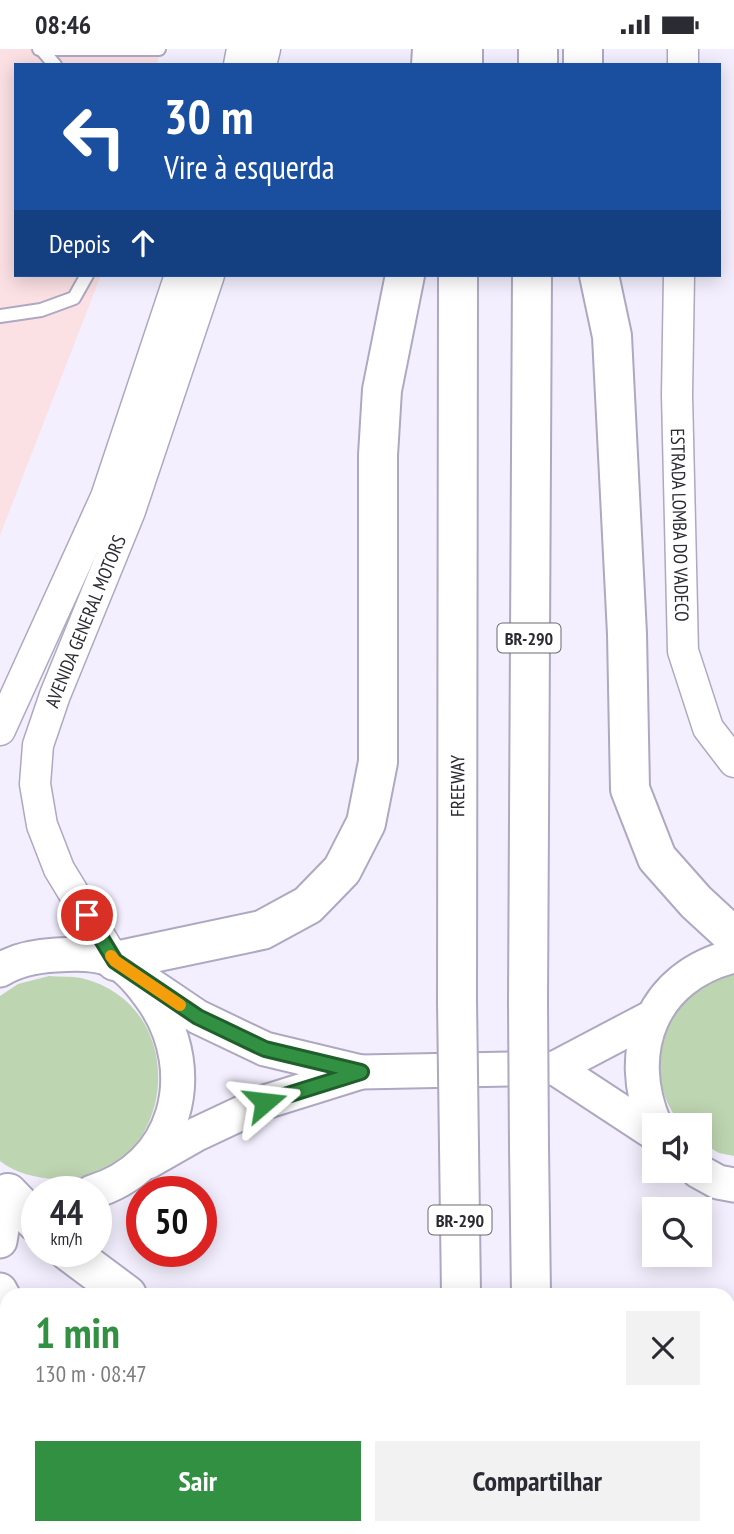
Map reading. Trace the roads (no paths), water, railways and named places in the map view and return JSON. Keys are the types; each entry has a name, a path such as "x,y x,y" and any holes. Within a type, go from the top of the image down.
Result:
{"highway":[{"path":"115,961 262,930 309,905 342,870 366,823 378,762 378,455 382,390 405,277"},
{"name":"FREEWAY","path":"458,277 457,1001 461,1288"},
{"name":"BR-290","path":"531,277 528,1002 531,1288"},
{"path":"599,277 612,336 626,621 630,789 657,858 696,902 734,937"},
{"path":"89,1267 118,1288"}],"main road":[{"path":"0,970 39,956 75,954 115,961 198,1017 265,1049 361,1072 555,1068 652,1017"},
{"path":"649,1113 643,1097 640,1056 652,1017 677,984 711,962 734,956"},
{"path":"115,961 145,988 167,1022 179,1061 177,1101 162,1139 136,1169"},
{"path":"555,1068 642,1125"},
{"path":"112,1184 197,1133 265,1102 361,1072"},
{"path":"712,1179 734,1185"},
{"path":"0,1241 15,1193"}],"street":[{"name":"AVENIDA GENERAL MOTORS","path":"0,730 106,497 179,277"},
{"name":"AVENIDA GENERAL MOTORS","path":"115,961 60,869 42,825 35,784 38,745 55,695 130,511 208,277"},
{"name":"ESTRADA LOMBA DO VADECO","path":"679,277 677,395 683,651 708,728 733,760"}],"lane":[{"path":"41,50 159,49"},
{"path":"41,50 53,63"},
{"path":"0,316 41,310 74,298 86,277"}]}
